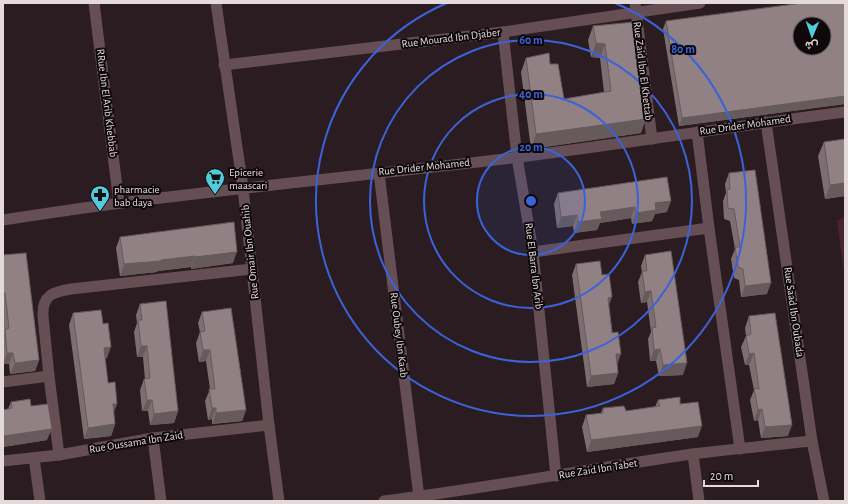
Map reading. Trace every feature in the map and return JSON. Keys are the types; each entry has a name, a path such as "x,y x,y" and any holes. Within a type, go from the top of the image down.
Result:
{"street":[{"name":"RRue Ibn El Arib Khebbab","path":"94,3 119,203"},
{"name":"Rue Omair Ibn Ouahib","path":"216,3 243,188 269,425 279,501"},
{"name":"Rue Mourad Ibn Djaber","path":"224,65 503,32 636,8 700,3"},
{"name":"Rue Zaid Ibn El Khettab","path":"636,8 652,139"},
{"name":"Rue El Barra Ibn Arib","path":"503,32 517,157 533,252 556,476"},
{"name":"Rue Drider Mohamed","path":"3,218 243,188 517,157 845,112"},
{"name":"Rue Saad Ibn Oubada","path":"766,122 812,441 824,501"},
{"path":"697,132 740,449"},
{"name":"Rue Oubey Ibn Kaab","path":"379,173 419,497"},
{"path":"533,252 709,228"},
{"path":"59,455 49,376 43,309 48,297 59,291 71,289 252,269"},
{"path":"3,382 49,376"},
{"name":"Rue Oussama Ibn Zaid","path":"3,461 59,455 153,438 269,425"},
{"path":"153,438 161,501"},
{"name":"Rue Zaid Ibn Tabet","path":"384,501 419,497 693,454 812,441"},
{"path":"693,454 699,501"},
{"path":"34,458 40,501"}],"shaded area":[{"path":"845,217 845,280 837,221"}],"building":[{"path":"802,3 845,3 845,96 682,118 666,21"},
{"path":"635,22 646,119 536,134 526,58 549,53 550,64 558,64 564,99 611,91 605,44 596,43 593,26"},
{"path":"845,139 845,183 830,185 824,142"},
{"path":"755,170 771,283 745,286 743,269 738,267 735,247 740,247 734,209 728,208 727,190 730,189 729,173"},
{"path":"667,177 671,201 655,203 656,210 636,213 635,207 600,212 602,219 578,222 577,215 561,217 558,193"},
{"path":"234,222 237,252 124,264 120,237"},
{"path":"671,251 687,363 663,365 660,349 654,350 652,328 656,327 651,291 645,292 642,271 647,271 645,255"},
{"path":"26,253 39,360 15,363 13,353 7,353 5,330 9,328 5,293 3,293 3,255"},
{"path":"600,261 602,275 609,274 612,297 608,298 612,333 618,332 621,354 616,354 618,373 591,376 576,264"},
{"path":"166,301 178,411 154,414 152,400 147,400 144,379 150,378 147,346 141,346 138,320 142,320 140,304"},
{"path":"231,308 246,410 216,413 216,408 212,408 209,389 215,389 210,350 203,350 200,332 205,331 202,312"},
{"path":"101,310 103,324 108,323 111,347 104,348 108,383 115,382 117,404 113,404 115,424 88,428 73,313"},
{"path":"775,313 792,425 765,427 762,409 758,410 754,388 759,389 754,353 749,354 746,336 751,334 749,316"},
{"path":"680,397 680,404 698,402 702,426 591,440 586,415 603,413 603,408 624,406 626,411 660,406 658,400"},
{"path":"30,399 31,406 48,404 52,429 3,436 3,410 12,408 11,402"}],"place":[{"name":"Epicerie maascari","path":"215,195"},
{"name":"pharmacie bab daya","path":"100,212"}]}
